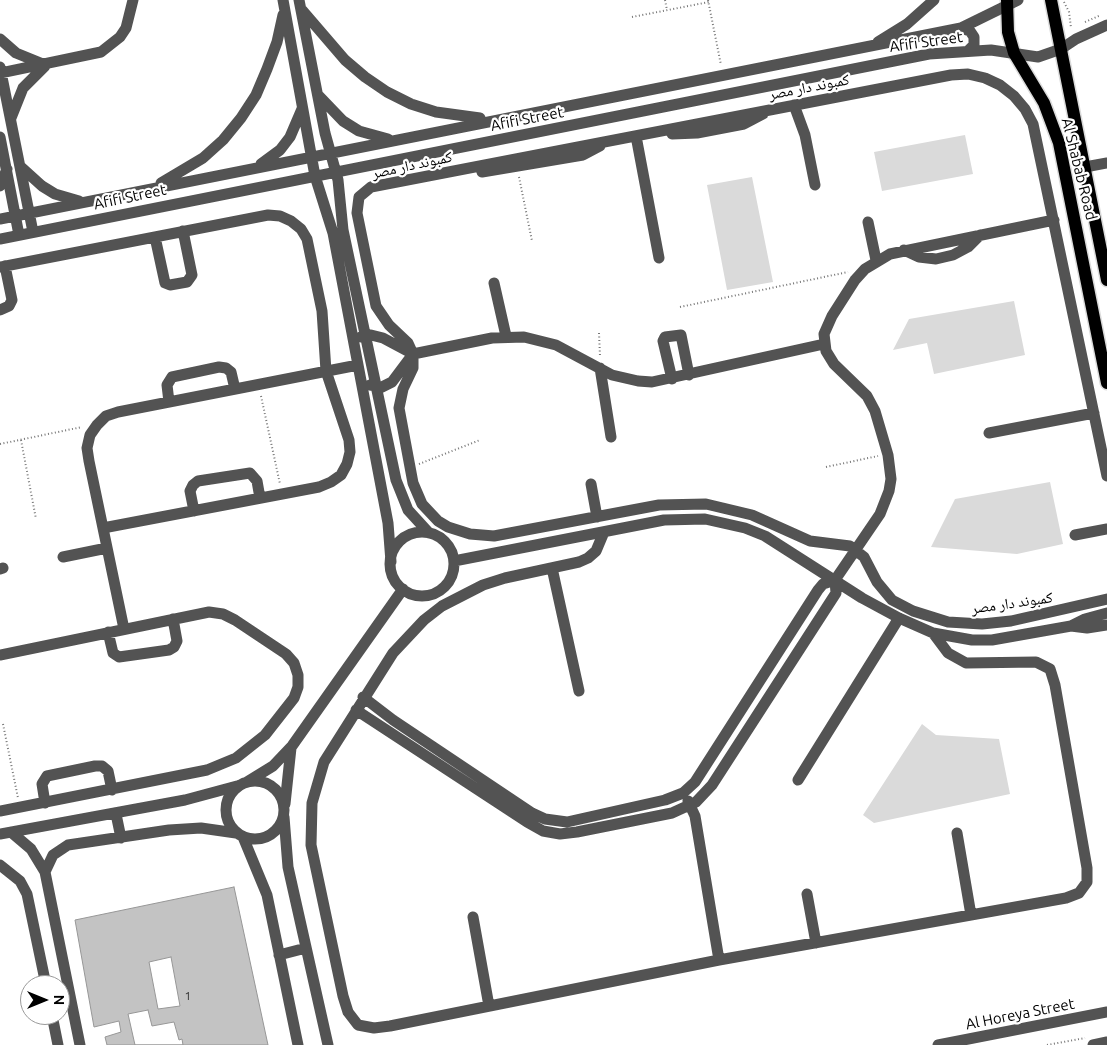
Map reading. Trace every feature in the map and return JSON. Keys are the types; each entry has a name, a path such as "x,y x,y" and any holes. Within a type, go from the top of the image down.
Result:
{"main road":[{"name":"Al Shabab Road","path":"1052,1 1107,280"},
{"name":"Al Shabab Road","path":"1007,4 1008,32 1014,53 1044,103 1059,144 1107,383"}],"street":[{"path":"33,232 0,71 47,65 90,56 111,45 126,28 133,0"},
{"path":"871,46 907,24 934,0"},
{"name":"Afifi Street","path":"0,219 494,120 723,77 961,28 1018,0"},
{"path":"283,4 313,156 315,176 333,234 354,342 388,523 392,572 403,589 420,596 437,592 450,579 454,561 446,543 429,533 412,516 401,495 343,230 337,172 330,153 300,5"},
{"path":"152,188 203,158 223,140 241,118 256,95 277,42 283,4"},
{"path":"300,5 345,60 387,92 411,104 436,112 494,120"},
{"name":"Afifi Street","path":"0,239 930,54 968,51 1014,53 1038,57 1061,49 1076,39 1107,25"},
{"path":"961,28 970,31 974,37 974,45 968,51"},
{"path":"0,39 16,53 47,65"},
{"path":"10,118 23,88 47,65"},
{"name":"كمبوند دار مصر","path":"413,354 408,343 389,325 376,306 357,205 364,191 371,188 768,110 941,77 968,74 985,78 1000,85 1014,96 1025,109 1033,124 1107,476"},
{"path":"672,87 676,104"},
{"path":"318,94 343,121 359,131 395,140"},
{"path":"794,105 805,135 815,185"},
{"path":"254,168 280,150 290,137 303,107"},
{"path":"636,136 660,258"},
{"path":"0,137 19,235"},
{"path":"458,171 483,172 583,155 607,142"},
{"path":"1085,167 1107,163"},
{"path":"20,166 30,177 55,194 83,202"},
{"path":"0,186 7,169"},
{"path":"0,310 9,306 12,300 2,267 268,215 286,218 301,229 307,239 320,298 326,371 349,440 350,452 347,464 341,474 331,482 282,494 103,528"},
{"path":"356,710 526,822 543,831 560,834 577,832 672,813 691,805 712,785 836,593 835,580 886,503 891,479 888,454 881,427 867,396 834,364 824,344 827,324 855,280 876,260 904,250 1054,220"},
{"path":"868,222 876,260"},
{"path":"155,237 164,282 170,285 187,282 192,275 183,231"},
{"path":"494,283 506,336"},
{"path":"672,379 663,340 665,337 681,335 689,375"},
{"path":"354,342 366,336 383,338 413,354 506,336 532,338 556,345 612,375 638,381 672,379 824,344"},
{"path":"361,382 377,387 385,386 392,382 413,354"},
{"path":"413,354 413,368 403,389 399,408 410,468 416,494 429,514 448,527 470,534 506,535 659,505 706,504 752,515 810,541 838,543 855,549"},
{"path":"124,629 87,448 90,436 97,424 106,416 118,412 358,365"},
{"path":"170,402 167,385 172,377 219,367 226,368 231,372 235,389"},
{"path":"600,368 611,437"},
{"path":"989,433 1094,413"},
{"path":"194,511 190,491 193,485 198,482 250,473 257,481 260,498"},
{"path":"590,484 597,517"},
{"path":"454,561 664,520 684,519 726,522 765,536 899,618 933,633 962,639 992,640 1071,626 1085,619 1107,613"},
{"path":"1075,535 1107,529"},
{"path":"391,562 393,551 403,539 418,532 429,533"},
{"path":"604,532 596,551 588,558 579,562 504,578 483,585 442,606 424,620 393,653 324,762 314,789 310,817 314,859 348,1012 358,1025 374,1028 719,960 1073,896 1084,888 1087,882 1087,868 1055,685 1050,669 1036,662 966,663 948,652 933,633"},
{"path":"64,557 107,548"},
{"name":"كمبوند دار مصر","path":"855,549 864,557 877,582 892,600 913,611 948,622 982,624 1012,621 1107,600"},
{"path":"552,568 580,691"},
{"path":"363,698 532,813 545,819 559,822 574,820 665,800 683,793 695,782 818,590 823,584 835,580"},
{"path":"298,1045 267,895 240,835 230,825 226,815 226,804 230,794 242,784 273,766 292,746 403,589"},
{"path":"0,655 209,612 223,614 236,620 286,654 294,663 298,675 298,687 294,698 265,736 236,758 207,770 0,811"},
{"path":"798,780 899,618"},
{"path":"108,632 112,650 119,657 169,650 177,641 173,619"},
{"path":"1071,626 1087,628 1107,625"},
{"path":"45,872 48,862 60,849 68,845 184,828 201,828 240,835 253,840 268,836 280,827 284,812 292,746"},
{"path":"45,803 42,784 47,776 95,766 102,766 108,771 112,790"},
{"path":"5,833 185,800 257,780 267,783 279,793 284,812 288,867 328,1045"},
{"path":"683,793 691,805 719,960"},
{"path":"116,814 121,838"},
{"path":"5,833 31,849 45,872 80,1045"},
{"path":"957,833 971,915"},
{"path":"0,865 20,881 27,894 44,975"},
{"path":"807,894 816,943"},
{"path":"473,917 489,1006"},
{"path":"279,955 306,948"},
{"name":"Al Horeya Street","path":"938,1045 1107,1012"},
{"path":"54,1025 58,1045"},
{"path":"1092,1041 1107,1042"}],"path":[{"path":"665,0 667,10"},
{"path":"632,17 709,1 723,77"},
{"path":"1052,1 1069,12 1071,31 1096,15 1106,14"},
{"path":"517,167 532,241"},
{"path":"680,307 865,269"},
{"path":"599,333 600,368"},
{"path":"259,384 282,494"},
{"path":"0,444 97,424"},
{"path":"21,440 36,519"},
{"path":"410,468 480,440"},
{"path":"826,467 888,454"},
{"path":"3,724 20,807"},
{"path":"1047,1045 1092,1041"}],"shaded area":[{"path":"965,135 973,174 882,191 874,152"},
{"path":"752,177 773,282 727,290 707,185"},
{"path":"1014,301 1025,355 934,374 927,343 893,350 909,319"},
{"path":"1050,482 1063,544 1017,554 931,547 955,499"},
{"path":"922,724 936,735 999,739 1010,794 874,823 863,815"}],"building":[{"path":"234,887 268,1045 107,1045 105,1037 121,1032 119,1021 94,1027 75,920"},
{"path":"171,957 180,1006 158,1009 149,962"},
{"path":"148,1010 152,1026 174,1022 179,1040 182,1039 183,1045 135,1045 128,1014"}]}
